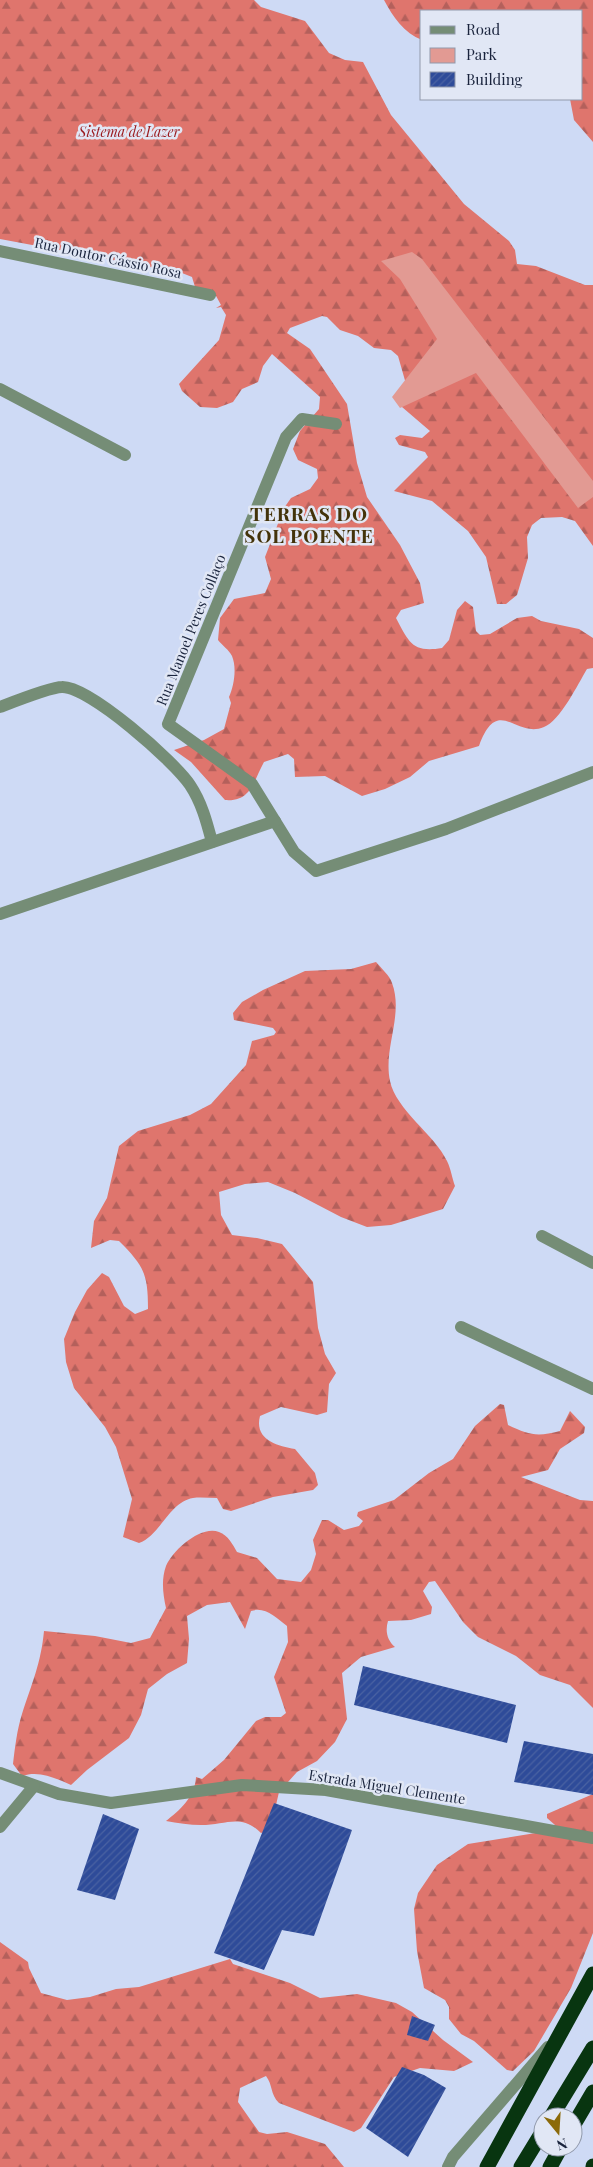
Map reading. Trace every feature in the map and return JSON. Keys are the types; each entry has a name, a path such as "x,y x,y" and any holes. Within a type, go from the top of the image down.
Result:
{"highway":[{"path":"487,2167 593,1974"},
{"path":"557,2107 593,2048"},
{"path":"583,2109 593,2092"},
{"path":"521,2167 533,2147"}],"street":[{"name":"Rua Doutor Cássio Rosa","path":"0,251 210,295"},
{"path":"0,389 125,456"},
{"name":"Rua Manoel Peres Collaço","path":"336,424 302,419 286,437 168,724 252,784 294,852 316,871 446,829 593,772"},
{"path":"0,706 62,687 84,693 141,736 190,785 201,804 212,842"},
{"path":"0,914 275,821"},
{"path":"542,1236 593,1263"},
{"path":"461,1327 593,1388"},
{"name":"Estrada Miguel Clemente","path":"0,1773 34,1786 86,1800 111,1803 242,1785 326,1790 593,1838"},
{"path":"0,1827 34,1786"},
{"path":"448,2167 453,2156 566,2026"}],"green space":[{"name":"Sistema de Lazer","path":"0,0 254,0 261,7 305,21 329,53 345,60 363,62 391,115 464,204 509,241 515,250 517,264 536,266 585,285 593,285 593,546 575,521 562,517 541,518 532,525 527,537 528,558 517,595 506,604 497,604 486,557 468,531 432,501 394,491 428,457 425,452 399,445 395,438 400,435 422,438 430,431 402,407 397,398 406,384 398,356 391,350 374,348 358,336 340,330 327,317 322,316 290,328 287,333 310,349 347,404 357,463 367,497 400,545 420,583 424,603 401,610 396,618 404,634 413,644 424,649 442,648 449,640 457,610 465,601 473,607 476,631 480,635 490,634 517,618 532,616 541,621 579,629 593,638 593,668 587,669 562,710 550,723 544,727 534,729 524,728 500,720 493,723 486,731 479,746 429,761 410,777 385,789 362,796 325,776 295,777 294,759 288,754 264,762 254,783 241,798 225,800 191,762 174,750 204,740 224,729 231,703 229,697 235,671 232,656 218,640 220,618 234,599 265,593 271,579 265,557 284,508 291,498 310,489 318,478 317,469 298,460 293,449 300,431 319,409 320,397 272,354 263,366 258,382 242,389 233,402 217,408 200,407 182,391 179,384 219,340 226,315 221,307 216,308 221,305 215,294 195,287 192,277 182,273 0,239"},
{"path":"384,0 593,0 593,142 574,120 570,100 583,100 583,10 420,10 420,39 400,24"},
{"path":"412,252 422,259 593,481 593,497 578,508 476,373 400,408 392,397 437,339 400,279 381,261"},
{"path":"376,962 391,980 395,995 395,1019 389,1056 390,1081 400,1102 441,1151 448,1164 455,1186 443,1209 391,1225 367,1227 341,1217 295,1193 268,1182 245,1184 219,1192 221,1215 232,1235 282,1244 313,1282 318,1328 325,1354 336,1373 329,1384 327,1412 317,1415 281,1407 260,1416 259,1424 263,1436 268,1440 281,1446 295,1449 315,1473 318,1485 313,1490 273,1497 231,1511 223,1509 217,1498 193,1498 177,1506 153,1534 139,1543 123,1537 132,1499 116,1447 105,1427 74,1388 66,1362 64,1339 75,1312 87,1290 102,1273 109,1277 124,1306 135,1314 148,1309 147,1287 143,1271 134,1257 119,1241 110,1240 91,1248 94,1221 107,1198 119,1146 138,1131 190,1115 211,1104 246,1065 252,1041 274,1035 276,1032 273,1028 234,1020 233,1013 242,1002 305,971 351,969"},
{"path":"500,1404 504,1405 508,1425 528,1433 545,1434 560,1431 570,1411 585,1427 584,1433 560,1449 548,1470 521,1477 580,1500 593,1501 593,1708 570,1685 540,1675 516,1656 478,1637 463,1622 435,1581 429,1582 423,1591 432,1607 431,1614 411,1620 388,1621 387,1635 395,1647 361,1657 342,1673 347,1719 335,1742 317,1761 297,1772 279,1792 273,1818 278,1828 261,1833 247,1823 240,1822 201,1825 166,1821 190,1797 196,1777 202,1779 224,1760 256,1721 265,1717 281,1717 286,1713 274,1677 288,1642 287,1626 266,1611 256,1610 251,1611 245,1629 230,1602 207,1605 187,1616 189,1639 187,1663 167,1674 148,1689 141,1715 129,1738 87,1770 71,1785 41,1774 22,1776 13,1764 15,1745 20,1720 38,1663 44,1631 95,1636 131,1643 150,1638 166,1608 163,1576 166,1566 181,1546 196,1535 204,1532 222,1533 230,1540 237,1552 257,1558 277,1579 301,1582 311,1570 316,1554 313,1540 322,1520 328,1520 344,1530 359,1526 363,1521 357,1516 358,1512 394,1500 429,1473 453,1459 475,1426"},
{"path":"593,1794 593,1933 571,1988 534,2051 513,2071 507,2070 474,2041 461,2034 449,2019 449,2007 445,2000 424,1988 417,1951 414,1909 418,1893 437,1865 468,1844 554,1830 555,1825 547,1818 547,1814"},
{"path":"0,1942 28,1962 41,1993 67,2000 90,1997 116,1989 139,1987 230,1959 233,1964 290,1983 320,1998 357,1994 396,2003 412,2012 443,2040 473,2062 454,2071 420,2068 394,2077 361,2128 354,2132 279,2103 266,2076 240,2088 238,2102 259,2132 267,2134 287,2132 325,2144 344,2167 0,2167"}],"building":[{"path":"363,1666 516,1705 507,1743 354,1705"},
{"path":"524,1741 593,1754 593,1795 514,1782"},
{"path":"274,1803 352,1830 314,1936 282,1930 264,1970 214,1953"},
{"path":"103,1814 139,1829 115,1900 77,1890"},
{"path":"412,2016 435,2025 428,2041 407,2035"},
{"path":"402,2067 424,2075 446,2088 408,2157 366,2128"}],"district":[{"name":"TERRAS DO SOL POENTE","path":"309,525"}]}
